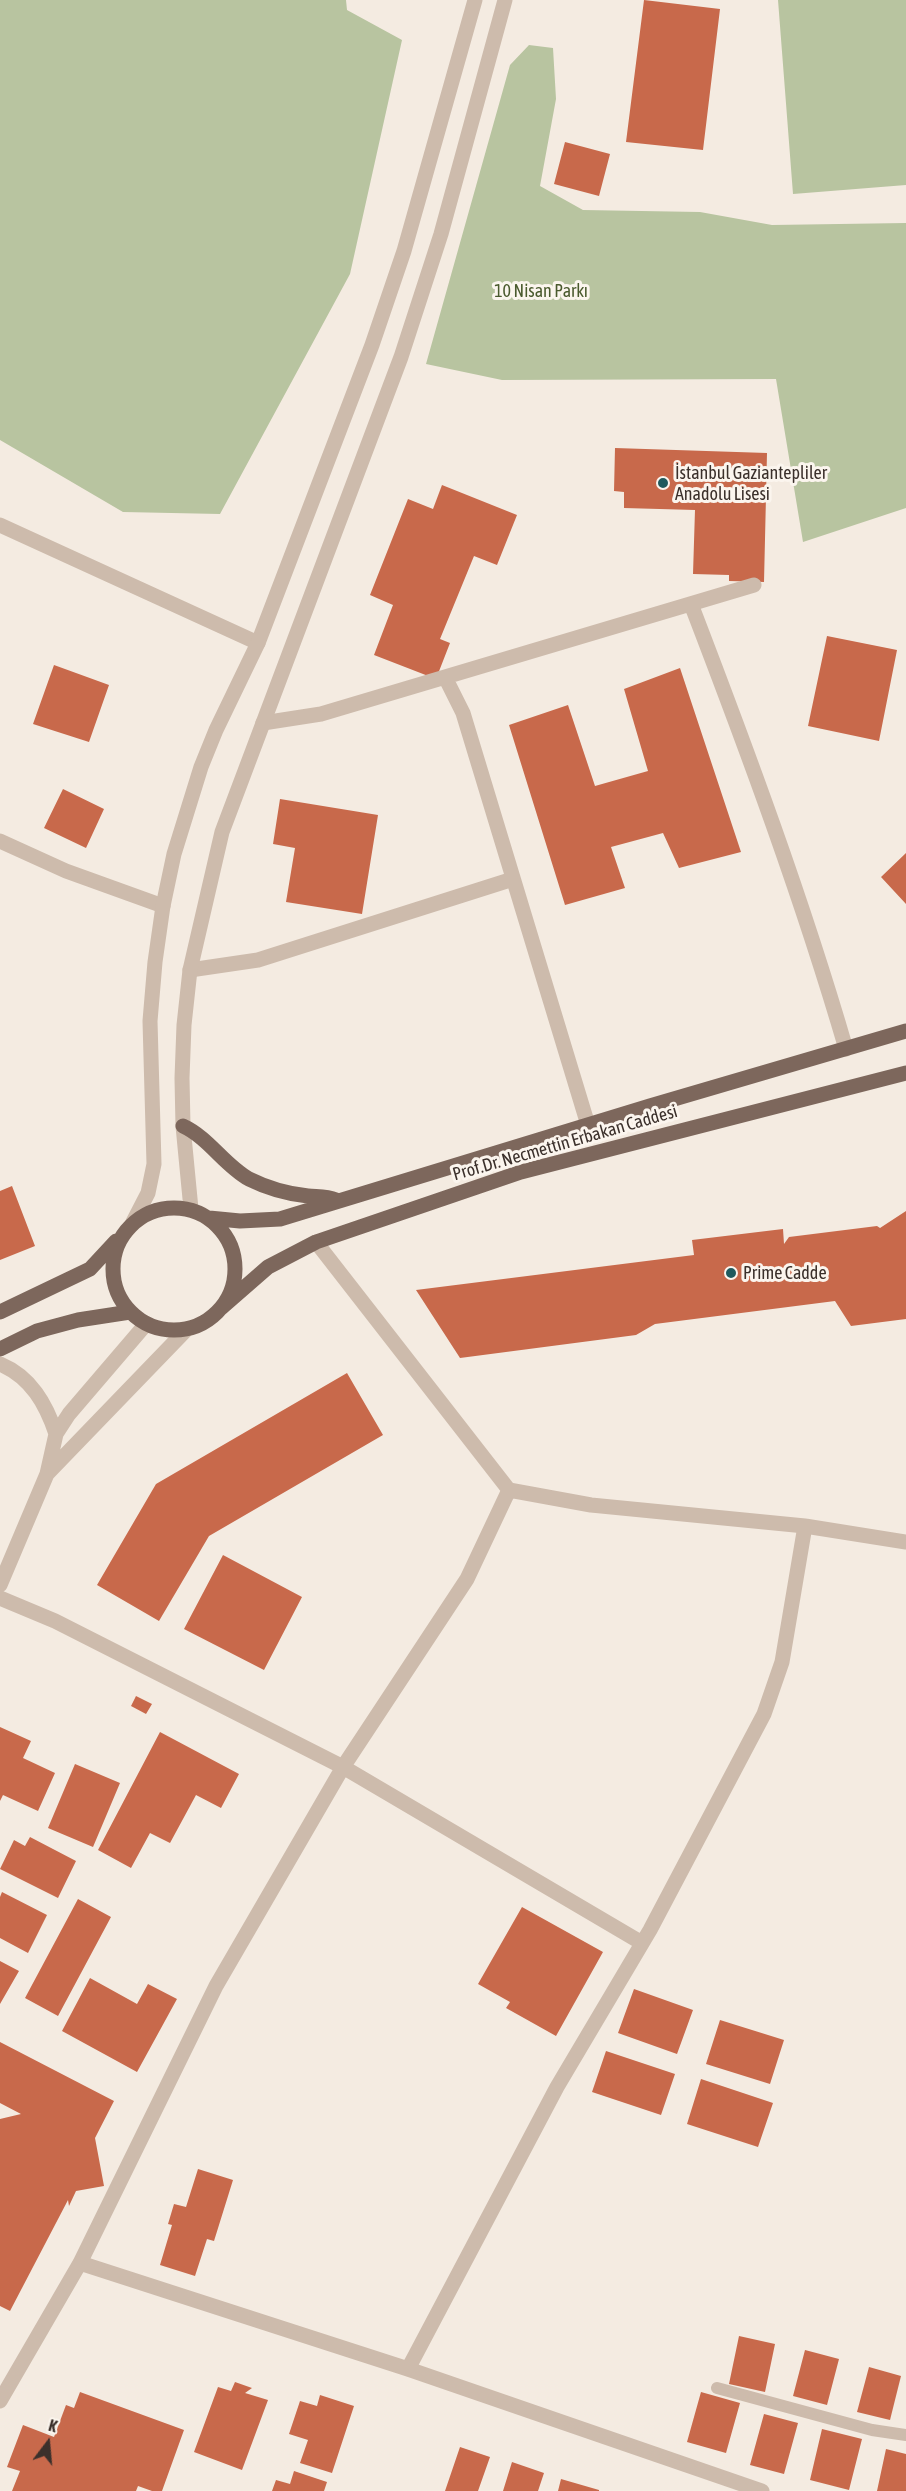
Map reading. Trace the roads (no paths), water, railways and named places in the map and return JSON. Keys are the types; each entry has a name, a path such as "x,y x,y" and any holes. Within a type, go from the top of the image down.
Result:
{"main road":[{"name":"Prof.Dr. Necmettin Erbakan Caddesi","path":"209,1218 240,1221 280,1219 906,1031"},
{"name":"Prof.Dr. Necmettin Erbakan Caddesi","path":"221,1308 268,1267 316,1242 521,1172 906,1072"},
{"path":"183,1126 201,1136 223,1160 250,1179 292,1193 327,1197 339,1201"},
{"path":"0,1312 90,1269 134,1222 151,1211 171,1207 191,1209 209,1218 224,1232 233,1251 236,1271 232,1291 221,1308 206,1322 186,1329 166,1330 146,1324 130,1312 118,1295 112,1276 113,1256 120,1237"},
{"path":"0,1349 37,1331 78,1320 130,1312"}],"street":[{"path":"134,1222 148,1193 154,1164 150,1021 163,906 174,854 201,767 216,730 258,643 386,303 404,251 475,0"},
{"path":"191,1209 183,1126 184,1025 190,970 222,832 314,591 414,317 441,234 505,0"},
{"path":"0,525 258,643"},
{"path":"263,723 321,714 754,585"},
{"path":"691,604 751,759 846,1049"},
{"path":"445,677 463,713 588,1125"},
{"path":"0,842 66,871 163,906"},
{"path":"190,970 258,960 513,879"},
{"path":"316,1242 509,1490 591,1505 806,1526 906,1542"},
{"path":"0,1585 47,1474 56,1434 69,1414 146,1324"},
{"path":"47,1474 186,1329"},
{"path":"0,1364 18,1375 37,1393 50,1416 56,1434"},
{"path":"0,2401 80,2263 216,1986 343,1767 466,1579 509,1490"},
{"path":"408,2369 557,2087 642,1943 764,1714 782,1662 806,1526"},
{"path":"0,1599 55,1621 343,1767 642,1943"},
{"path":"80,2263 408,2369 762,2491"}],"lane":[{"path":"717,2388 872,2430 906,2435"}],"place":[{"name":"İstanbul Gaziantepliler Anadolu Lisesi","path":"663,483"},
{"name":"Prime Cadde","path":"731,1273"}],"park label":[{"name":"10 Nisan Parkı","path":"541,291"}]}
